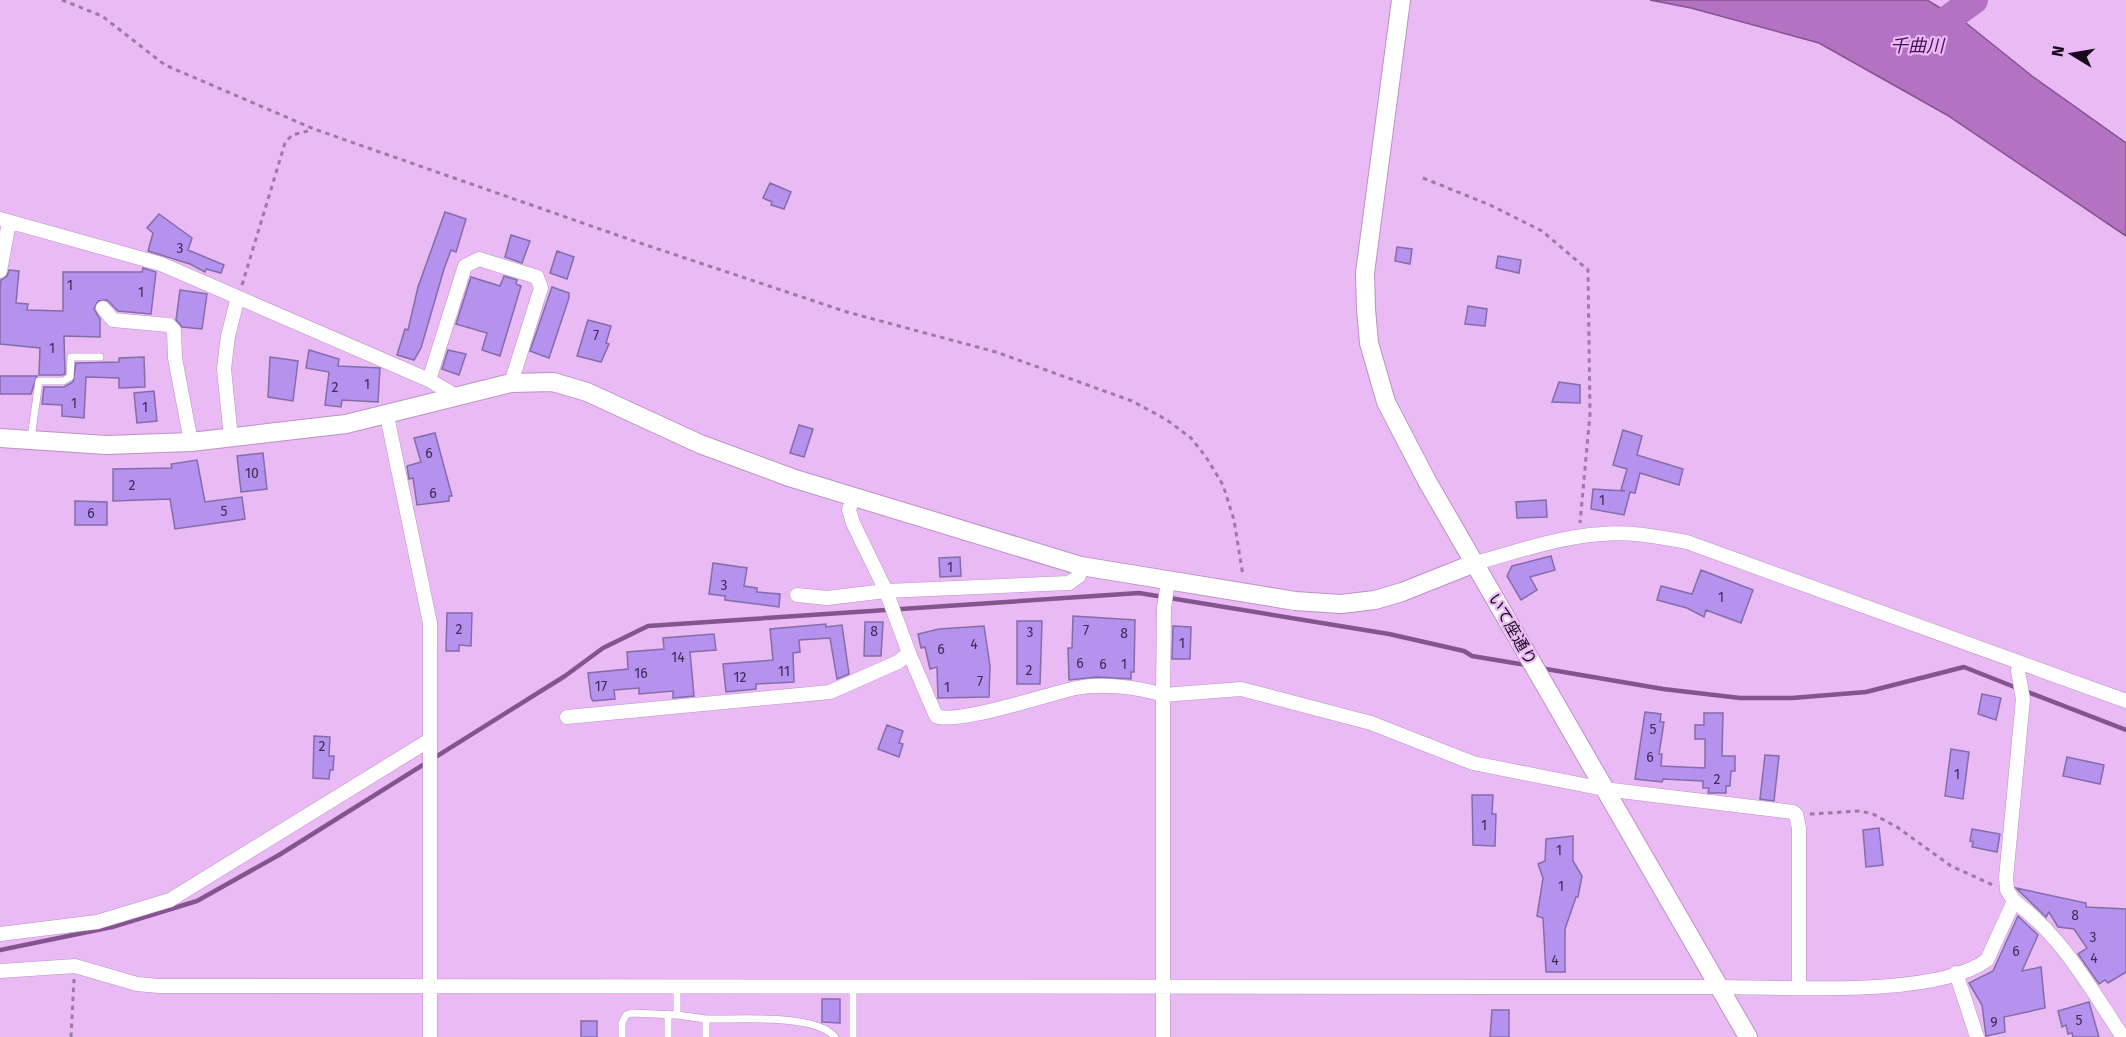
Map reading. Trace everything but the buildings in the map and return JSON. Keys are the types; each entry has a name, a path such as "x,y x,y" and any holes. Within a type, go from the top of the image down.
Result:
{"street":[{"name":"いて座通り","path":"1401,0 1365,273 1366,309 1372,353 1386,402 1427,481 1748,1037"},
{"path":"0,271 4,220 131,254 238,297 429,380 456,396"},
{"path":"429,380 465,266 479,259 537,278 541,288 511,383"},
{"path":"231,438 224,369 228,336 238,297"},
{"path":"103,308 113,320 169,325 174,330 176,358 190,442"},
{"path":"0,438 106,445 231,438 346,424 387,416 511,383 553,382 579,389 700,444 792,478 1081,566 1167,586 1245,592 1295,601 1341,604 1375,600 1434,581 1475,564 1578,537 1633,534 1687,542 2126,701"},
{"path":"387,416 430,623 428,746 430,1037"},
{"path":"853,498 849,510 853,523 888,596 936,716 943,719 1078,688 1106,687 1151,691 1163,695 1241,689 1371,723 1473,763 1604,789 1697,798 1797,814 1800,828 1799,987"},
{"path":"797,595 827,598 888,596 1069,583 1079,576 1081,566"},
{"path":"1163,1037 1163,695 1164,608 1167,586"},
{"path":"567,717 830,692 898,662 909,653"},
{"path":"0,971 75,966 136,984 159,986 1896,987 1956,973 1988,960 2010,896 2007,854 2023,699 2018,671 2020,664"},
{"path":"0,934 97,922 170,900 428,746"},
{"path":"2010,896 2038,920 2063,948 2123,1037"},
{"path":"1956,973 1977,1037"}],"lane":[{"path":"30,440 39,381 63,381 70,377 71,357 100,357"},
{"path":"677,1015 678,987"},
{"path":"853,987 853,1037"},
{"path":"622,1037 622,1023 626,1016 632,1013 668,1014 706,1019 801,1022 828,1030 835,1037"},
{"path":"668,1014 668,1037"},
{"path":"706,1019 706,1037"}],"path":[{"path":"62,0 102,16 165,65 314,129 659,250 847,312 996,352 1132,401 1167,420 1191,438 1223,485 1233,520 1245,592"},
{"path":"238,297 285,143 292,135 314,129"},
{"path":"1423,178 1490,205 1542,231 1588,270 1590,414 1578,537"},
{"path":"1797,814 1860,811 1873,814 1897,827 1951,866 2010,896"},
{"path":"71,1037 75,966"}],"water":[{"name":"千曲川","path":"1650,0 1927,0 1966,23 2032,76 2126,143 2126,236 1947,115 1819,43 1691,8"}],"waterway":[{"path":"1922,38 1974,0"},
{"path":"0,950 112,927 197,901 279,855 565,676 603,648 648,626 1139,593 1389,634 1464,651 1472,656 1526,665"},
{"path":"1540,668 1663,689 1740,698 1792,698 1866,692 1964,667 2017,688"},
{"path":"2025,691 2126,730"}]}
